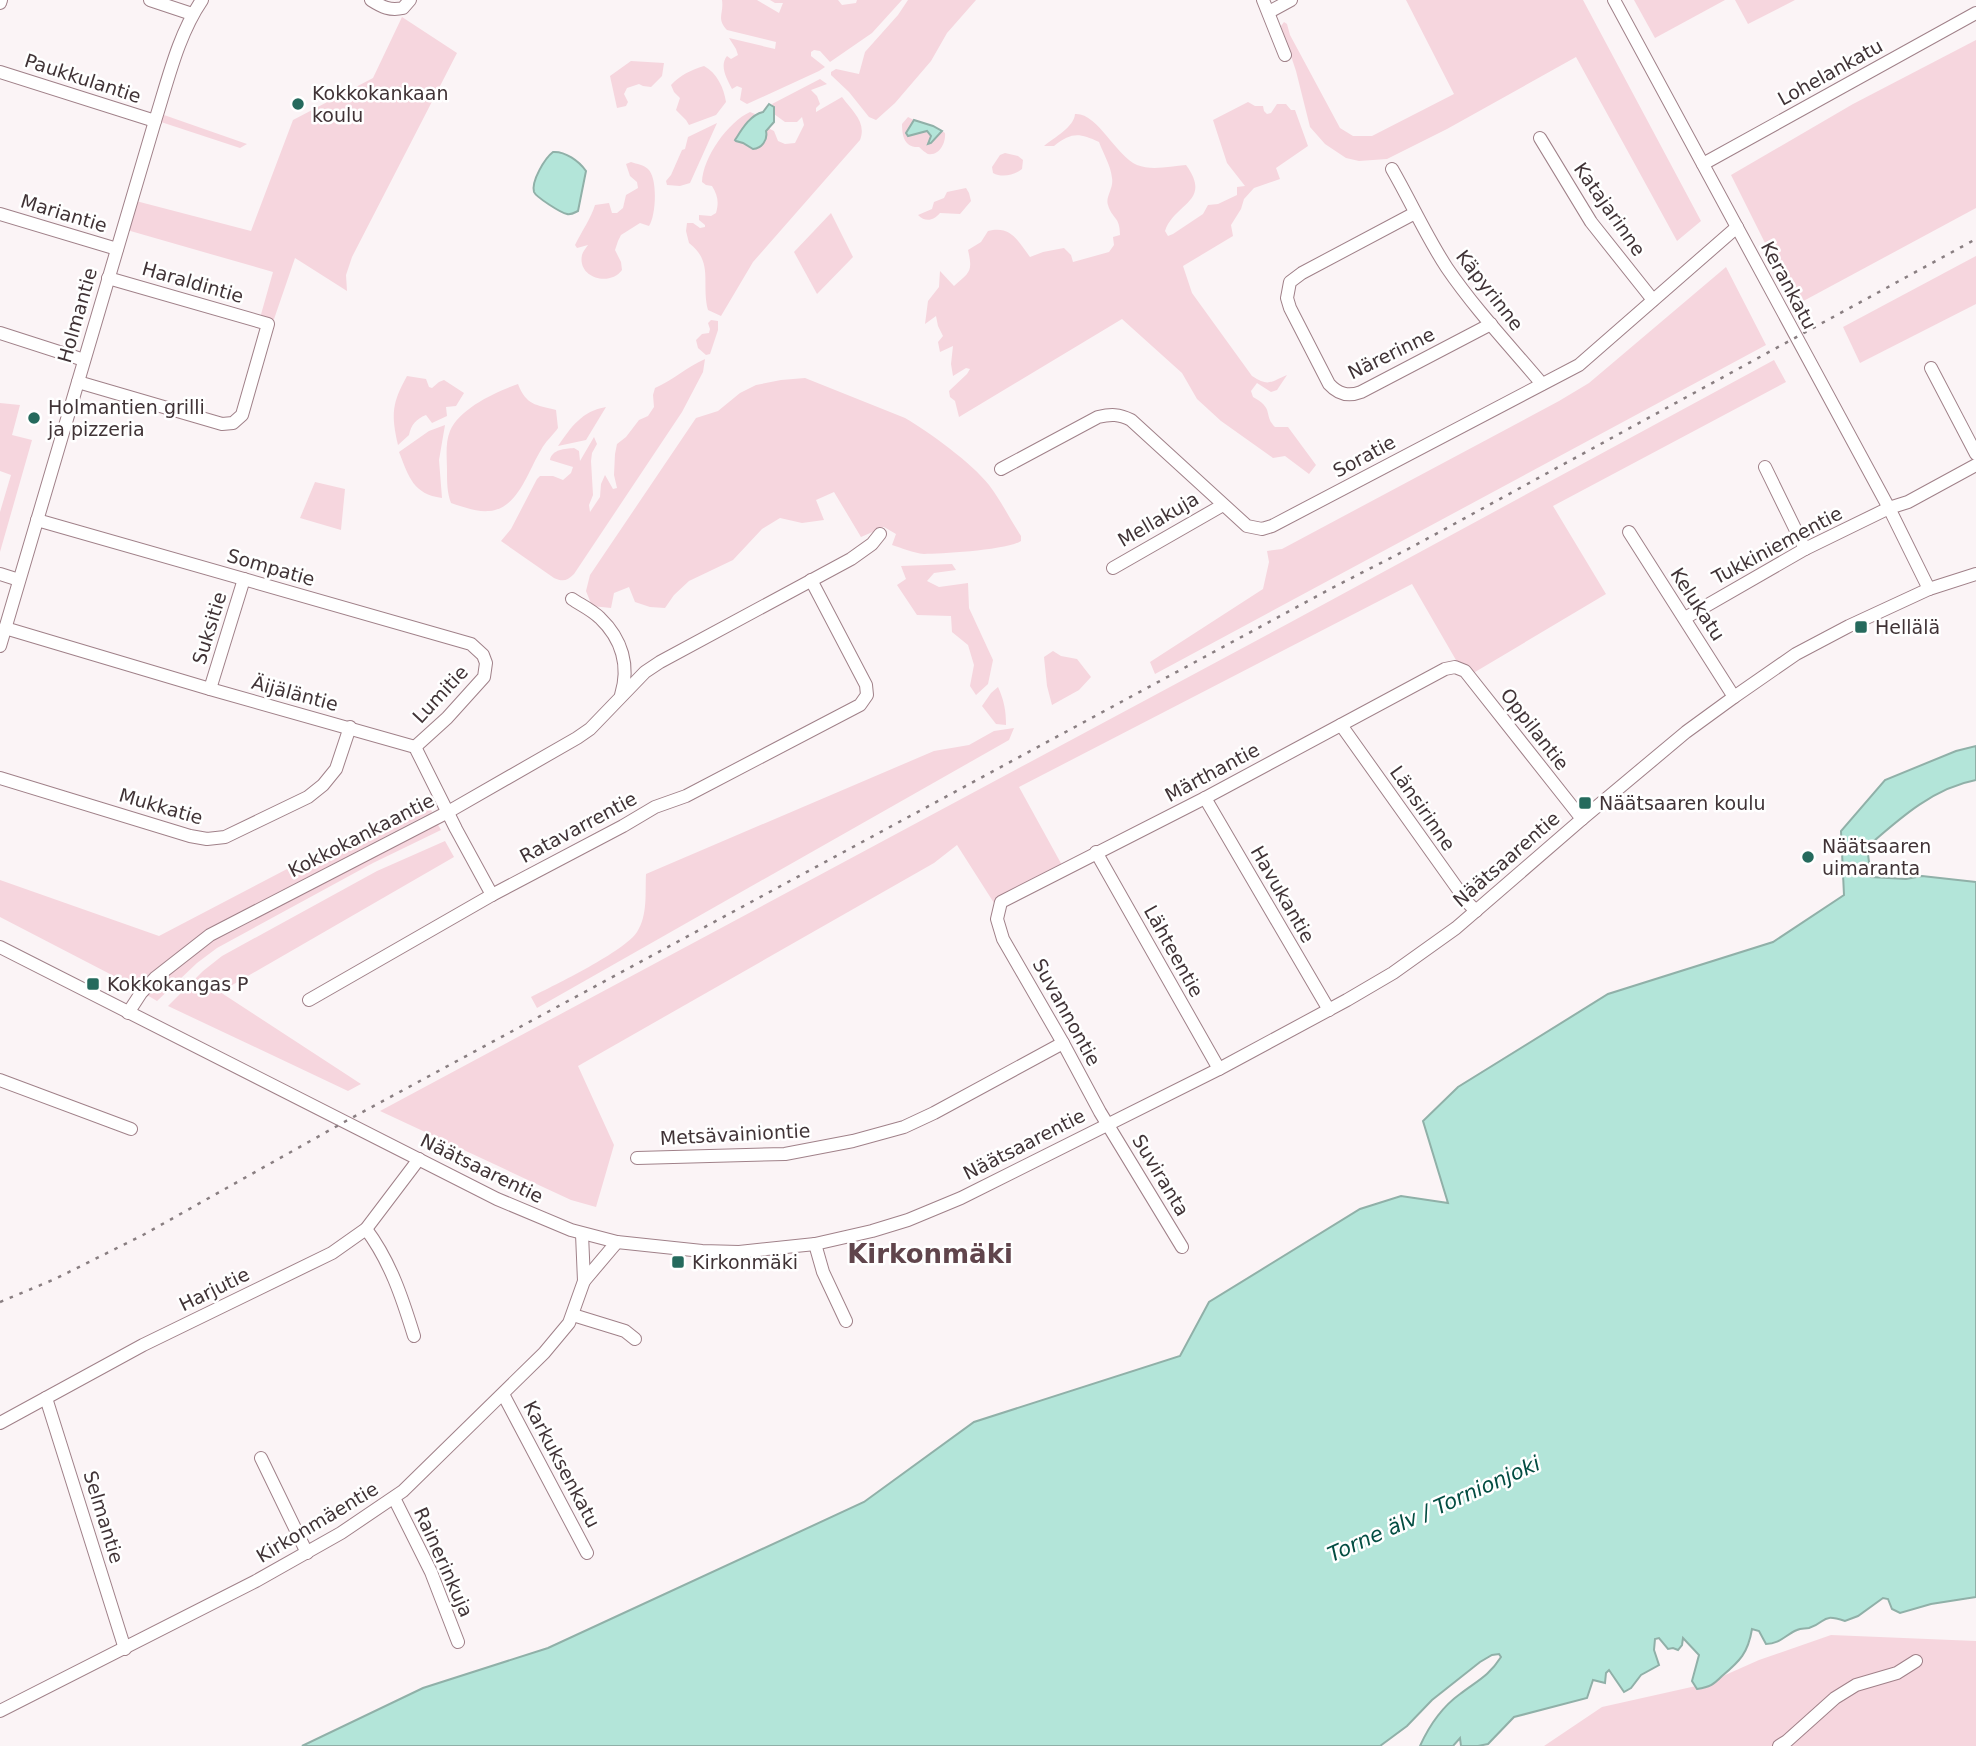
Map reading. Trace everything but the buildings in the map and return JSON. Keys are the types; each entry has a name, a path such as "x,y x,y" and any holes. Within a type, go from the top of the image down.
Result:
{"street":[{"path":"150,0 192,14"},
{"name":"Holmantie","path":"0,646 174,60 192,14 202,0"},
{"path":"371,0 386,9 406,4"},
{"path":"1285,55 1266,6 1290,0"},
{"name":"Kerankatu","path":"1614,0 1889,508 1929,589"},
{"name":"Lohelankatu","path":"1703,164 1976,13"},
{"name":"Paukkulantie","path":"0,72 155,121"},
{"name":"Katajarinne","path":"1540,138 1591,222 1653,300"},
{"name":"Käpyrinne","path":"1392,169 1448,270 1542,384"},
{"name":"Mariantie","path":"0,214 117,249"},
{"name":"Närerinne","path":"1415,214 1302,273 1290,282 1287,298 1290,309 1329,384 1346,395 1361,392 1491,324"},
{"name":"Soratie","path":"1001,468 1098,417 1121,415 1131,420 1247,526 1262,529 1272,526 1579,365 1737,227"},
{"name":"Haraldintie","path":"78,382 222,424 233,423 242,415 268,324 108,278"},
{"path":"0,333 84,359"},
{"path":"1930,368 1976,454"},
{"name":"Tukkiniementie","path":"1685,618 1805,549 1889,508 1908,502 1976,465"},
{"path":"1765,467 1805,549"},
{"name":"Mellakuja","path":"1113,568 1223,505"},
{"name":"Sompatie","path":"37,520 471,644 479,649 486,663"},
{"name":"Kelukatu","path":"1629,532 1734,697"},
{"name":"Kokkokankaantie","path":"128,1013 155,978 210,935 448,812 577,738 590,729 645,672 851,559 872,544 880,534"},
{"name":"Näätsaarentie","path":"0,947 506,1203 582,1234 617,1242 702,1251 739,1252 815,1244 897,1223 951,1203 1219,1069 1329,1010 1410,962 1456,928 1686,732 1796,654 1929,589 1976,573"},
{"path":"0,574 19,580"},
{"name":"Suksitie","path":"210,689 244,579"},
{"name":"Ratavarrentie","path":"309,1000 492,895 655,807 686,796 860,705 867,695 866,685 811,580"},
{"path":"572,599 600,617 619,642 625,658 620,698"},
{"name":"Äijäläntie","path":"5,628 415,747"},
{"name":"Lumitie","path":"415,747 481,682 486,663"},
{"name":"Märthantie","path":"997,919 1001,902 1205,798 1445,669 1455,667"},
{"name":"Oppilantie","path":"1455,667 1465,671 1582,819"},
{"name":"Länsirinne","path":"1341,725 1466,902 1476,911"},
{"name":"Mukkatie","path":"0,778 190,836 207,839 225,837 308,797 323,785 336,769 350,727"},
{"path":"415,747 492,895"},
{"name":"Havukantie","path":"1205,798 1329,1010"},
{"name":"Lähteentie","path":"1096,852 1219,1069"},
{"name":"Suvannontie","path":"997,919 1003,939 1108,1124"},
{"name":"Metsävainiontie","path":"637,1158 785,1154 853,1142 904,1127 1063,1043"},
{"path":"0,1080 131,1129"},
{"name":"Suviranta","path":"1108,1124 1182,1247"},
{"name":"Harjutie","path":"0,1423 143,1345 332,1253 366,1228 419,1159"},
{"path":"366,1228 380,1247 391,1271 414,1336"},
{"name":"Kirkonmäentie","path":"0,1711 307,1553 394,1498 544,1353 569,1323 584,1281 582,1234"},
{"name":"Kirkonmäentie","path":"584,1281 617,1242"},
{"path":"815,1244 822,1272 846,1321"},
{"path":"573,1315 625,1331 635,1339"},
{"name":"Karkuksenkatu","path":"503,1394 587,1553"},
{"name":"Selmantie","path":"46,1398 125,1648"},
{"path":"261,1458 307,1553"},
{"name":"Rainerinkuja","path":"394,1498 431,1572 458,1642"},
{"path":"1779,1746 1835,1698 1856,1685 1897,1673 1916,1661"}],"shaded area":[{"path":"722,0 757,0 779,13 783,3 770,0 838,0 842,5 856,3 857,0 902,0 872,33 830,62 820,51 811,52 811,56 825,67 747,104 740,100 742,88 737,86 732,89 725,72 727,56 731,59 738,55 729,38 775,49 776,42 727,30 721,19"},
{"path":"908,0 976,0 947,33 931,61 895,103 876,120 869,117 831,72 836,69 859,74 865,52"},
{"path":"1406,0 1583,0 1701,221 1677,241 1576,57 1387,159 1359,161 1346,158 1325,144 1310,127 1281,26 1284,22 1287,24 1290,35 1340,128 1353,136 1372,136 1454,94"},
{"path":"1634,0 1725,0 1655,38"},
{"path":"1735,0 1795,0 1748,24"},
{"path":"402,17 457,53 352,257 346,275 347,291 295,258 273,322 260,318 273,272 127,230 136,201 251,231 293,120 373,78"},
{"path":"1976,40 1976,208 1796,305 1731,175 1853,104"},
{"path":"631,61 664,63 662,76 651,87 639,84 627,88 624,94 628,102 626,106 617,108 610,76"},
{"path":"704,66 719,81 726,102 716,115 689,125 676,110 680,98 671,85 686,73"},
{"path":"820,79 827,84 811,90 820,104 816,112 842,97 860,122 860,140 753,262 721,316 708,310 704,265 697,250 689,243 686,231 687,223 705,227 699,220 699,215 711,216 716,213 716,193 712,186 702,182 707,162 725,132 750,112 755,114 738,135 739,143 753,149 768,128 774,131 778,141 785,144 795,143 804,125 802,117 797,122 785,122 774,114 772,104"},
{"path":"1248,102 1263,106 1267,114 1271,113 1277,104 1286,104 1291,110 1295,110 1308,146 1276,168 1280,179 1254,188 1244,199 1231,225 1233,236 1183,266 1192,293 1252,376 1266,382 1287,375 1277,390 1271,392 1257,383 1251,391 1253,397 1264,405 1275,427 1288,427 1316,465 1309,474 1285,456 1273,458 1221,421 1197,399 1182,373 1122,319 959,417 949,391 970,369 966,368 953,376 953,346 940,352 938,342 943,336 936,316 925,324 928,301 939,287 940,271 954,286 964,278 969,271 968,250 981,242 988,231 1008,232 1018,240 1030,257 1064,248 1071,255 1073,262 1109,252 1114,245 1113,237 1120,235 1119,224 1108,205 1112,178 1099,142 1076,135 1054,146 1044,146 1068,127 1075,114 1083,115 1137,165 1155,168 1186,165 1193,177 1194,195 1170,222 1165,231 1168,236 1203,214 1208,205 1218,204 1237,195 1237,187 1245,186 1227,163 1213,120"},
{"path":"164,115 247,144 240,148 161,122"},
{"path":"908,117 914,120 911,124 930,133 928,142 934,140 942,131 945,133 939,151 928,154 907,143 902,124"},
{"path":"717,123 690,183 680,186 667,185 666,181 685,149 688,137"},
{"path":"1005,153 1023,160 1022,169 1008,175 993,173 992,167 1000,155"},
{"path":"631,162 644,166 651,174 655,197 651,221 649,226 640,223 621,235 615,250 622,270 610,278 596,278 584,269 582,263 582,254 588,245 577,248 575,245 595,205 609,203 612,213 617,213 623,208 626,195 638,188 626,164"},
{"path":"966,188 971,201 960,214 940,213 927,220 918,215 932,209 934,202 944,198 947,192"},
{"path":"831,213 853,257 817,294 794,252"},
{"path":"1976,256 1976,304 1860,363 1843,327"},
{"path":"1726,267 1766,345 1155,674 1150,662 1263,589 1269,562 1267,551 1282,549 1589,383"},
{"path":"711,320 718,321 718,330 710,354 706,355 698,348 696,340 702,334 709,333 708,323"},
{"path":"705,359 703,372 682,412 572,576 565,580 554,578 501,541 511,529 540,476 553,476 563,480 571,473 573,467 550,460 556,452 574,448 579,451 580,461 594,437 597,444 591,461 593,495 589,505 590,512 600,497 605,475 613,489 617,488 614,475 617,444 639,420 648,416 654,407 655,388"},
{"path":"1774,360 1786,382 1553,506 1606,594 1470,675 1460,667 1412,584 1019,787 1063,867 994,903 957,845 934,863 578,1066 614,1145 596,1207 571,1200 380,1111 1291,622"},
{"path":"407,376 426,379 432,388 444,380 464,393 456,406 446,407 447,416 432,423 426,415 417,420 409,435 398,445 394,409"},
{"path":"805,378 905,418 950,448 989,485 1021,536 1021,541 1003,547 974,551 916,553 892,545 896,534 884,527 861,537 834,492 816,500 824,520 802,523 780,518 762,529 733,560 689,581 665,608 635,602 629,587 614,593 611,608 592,606 586,591 590,575 696,418 718,411 740,393 756,385"},
{"path":"518,384 528,400 556,410 558,428 508,504 499,509 484,511 451,503 447,487 447,440 450,431 470,408 489,396"},
{"path":"0,403 20,405 12,435 32,440 0,552 0,512 11,475 0,471"},
{"path":"606,407 586,440 558,446 584,416"},
{"path":"445,425 439,460 442,498 424,493 413,483 399,452 429,431"},
{"path":"315,482 345,489 341,530 300,518"},
{"path":"952,564 956,570 934,573 927,581 939,587 968,583 969,608 993,660 988,684 976,695 970,686 974,665 968,645 952,632 951,616 917,615 897,585 906,579 901,566"},
{"path":"1053,651 1061,656 1077,659 1091,677 1079,690 1052,705 1044,657"},
{"path":"998,687 1006,725 996,724 982,706"},
{"path":"1014,728 1009,740 537,1008 531,997 605,958 637,932 644,911 646,874 934,751 969,745 994,731"},
{"path":"425,797 432,812 207,930 149,974 137,988 0,917 0,880 159,936"},
{"path":"436,821 441,830 373,863 217,948 157,1001 147,995 213,939"},
{"path":"445,841 454,857 220,992 361,1084 348,1091 168,1006 222,956 377,871"},
{"path":"1831,1635 1976,1641 1976,1746 1544,1746 1602,1707 1705,1684 1759,1660"}],"water":[{"path":"769,104 774,107 774,122 766,131 764,143 753,149 736,141 747,123 763,112"},
{"path":"914,120 942,131 928,144 931,136 927,131 908,136 906,133"},
{"path":"553,152 571,157 586,171 578,211 572,214 560,211 534,192 539,170"},
{"name":"Torne älv / Tornionjoki","path":"1976,746 1976,780 1931,797 1867,847 1871,877 1906,879 1922,876 1976,882 1976,1597 1931,1604 1900,1613 1892,1609 1888,1599 1883,1598 1858,1616 1845,1621 1828,1618 1771,1644 1766,1644 1759,1631 1752,1629 1748,1644 1738,1661 1714,1684 1697,1689 1692,1681 1699,1655 1683,1638 1678,1650 1668,1649 1659,1638 1655,1639 1654,1650 1659,1665 1641,1675 1631,1688 1624,1692 1609,1670 1605,1683 1593,1680 1587,1698 1514,1717 1488,1744 1478,1746 1461,1746 1460,1738 1453,1746 1420,1746 1442,1711 1453,1699 1492,1669 1501,1657 1499,1654 1480,1662 1380,1746 302,1746 423,1688 548,1648 864,1502 974,1422 1180,1356 1209,1302 1360,1209 1401,1196 1448,1203 1423,1121 1458,1087 1608,994 1773,942 1844,895 1841,831 1885,780 1956,751"}],"railway":[{"path":"0,1302 55,1279 143,1235 346,1121 1412,547 1976,239"}],"place":[{"name":"Kokkokankaan koulu","path":"298,104"},
{"name":"Holmantien grilli ja pizzeria","path":"34,418"},
{"name":"Hellälä","path":"1861,627"},
{"name":"Näätsaaren koulu","path":"1585,803"},
{"name":"Näätsaaren uimaranta","path":"1808,857"},
{"name":"Kokkokangas P","path":"93,984"},
{"name":"Kirkonmäki","path":"678,1262"}],"district":[{"name":"Kirkonmäki","path":"930,1254"}]}
